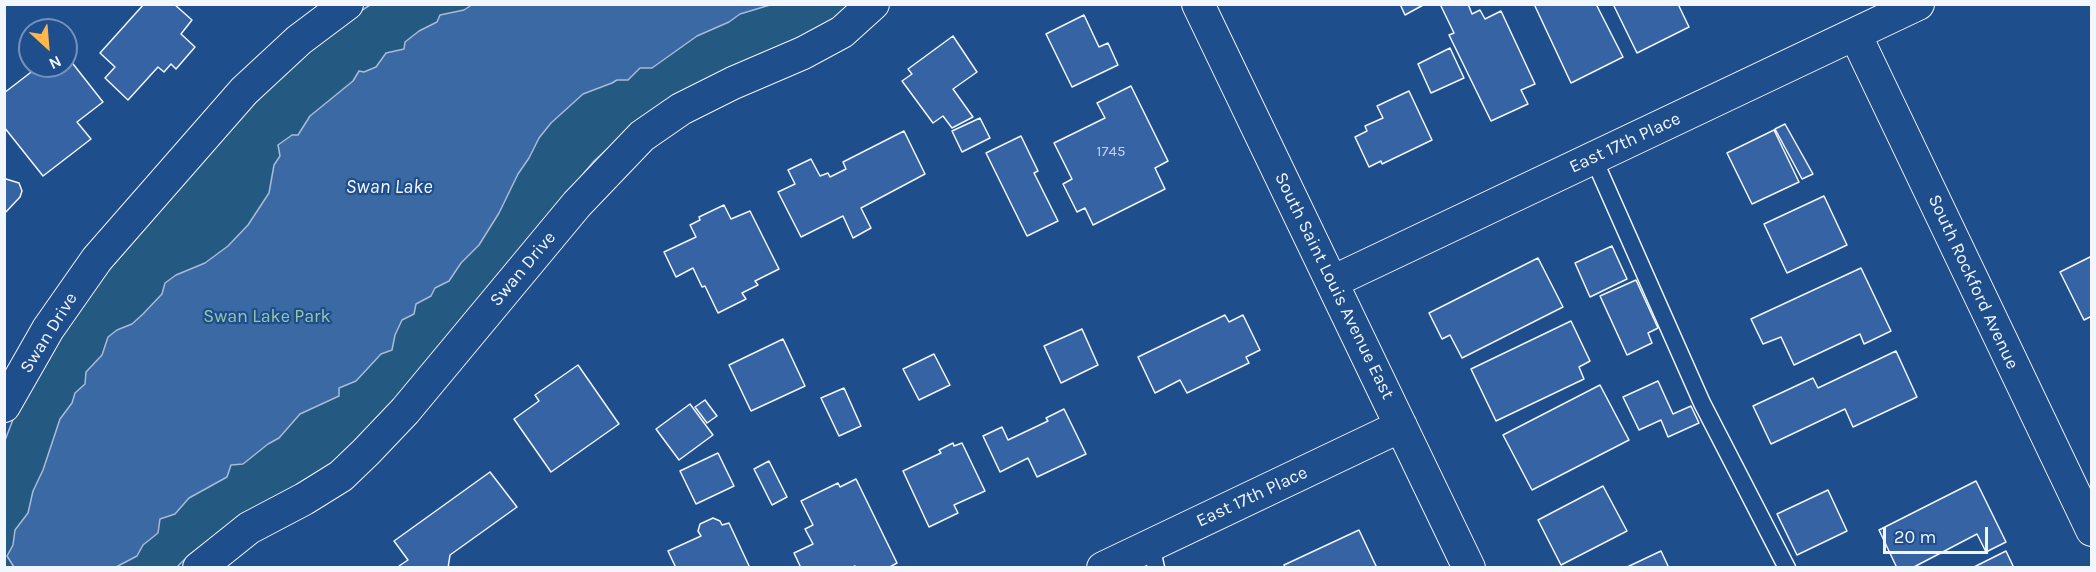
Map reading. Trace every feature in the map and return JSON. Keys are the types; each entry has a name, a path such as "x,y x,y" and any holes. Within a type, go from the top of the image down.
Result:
{"street":[{"name":"Swan Drive","path":"4,406 48,329 104,250 244,91 299,40 347,4"},
{"name":"Swan Drive","path":"199,567 249,528 304,499 341,476 366,453 405,411 578,204 642,136 681,109 733,83 803,53 842,32 873,4"},
{"name":"South Saint Louis Avenue East","path":"1198,4 1469,567"},
{"name":"East 17th Place","path":"1332,282 1918,4"},
{"name":"South Rockford Avenue","path":"1855,33 2091,530"},
{"name":"East 17th Place","path":"1103,567 1153,556 1401,426"}],"lane":[{"path":"1593,157 1702,404 1787,567"}],"green space":[{"name":"Swan Lake","path":"370,5 851,5 816,31 626,132 594,161 374,425 351,449 323,471 219,532 177,567 5,567 4,443 17,409 82,301 244,114 289,68 344,22"}],"water":[{"name":"Swan Lake","path":"473,4 770,5 740,14 729,22 697,36 652,68 640,68 628,80 617,80 583,94 551,123 539,138 479,245 461,263 449,281 435,288 431,296 416,304 414,314 402,320 395,335 392,350 381,354 356,381 339,388 339,396 300,414 279,438 243,464 231,465 227,477 189,498 175,514 160,519 158,533 143,545 137,556 116,567 14,567 7,556 13,545 15,530 28,513 33,491 43,470 60,419 72,403 75,393 85,384 86,372 102,355 108,337 117,330 132,324 143,314 162,294 165,283 176,275 205,263 228,246 248,225 269,193 274,165 280,156 278,145 292,135 298,135 310,116 353,81 359,71 364,72 376,67 386,53 404,49 405,42 419,31 437,22 440,15 464,10"}],"building":[{"path":"144,4 174,4 192,20 181,34 195,47 176,69 171,64 164,72 158,67 128,100 105,78 115,67 100,53"},
{"path":"1400,4 1425,4 1405,15"},
{"path":"1440,4 1468,4 1472,14 1480,10 1485,19 1501,11 1535,84 1521,90 1528,104 1491,121 1449,35 1454,33"},
{"path":"1534,4 1596,4 1623,57 1571,83"},
{"path":"1613,4 1678,4 1689,27 1637,53"},
{"path":"1084,15 1099,47 1108,43 1118,65 1072,87 1046,34"},
{"path":"953,36 977,72 953,89 973,117 952,128 943,116 933,123 902,81 912,74 908,69"},
{"path":"1450,48 1464,78 1431,93 1418,64"},
{"path":"78,70 103,102 77,122 91,139 43,176 4,127 4,93 23,78 78,78"},
{"path":"1131,86 1168,161 1155,168 1165,189 1093,225 1085,208 1077,212 1063,184 1072,179 1054,143 1105,118 1097,103"},
{"path":"1409,91 1432,140 1382,164 1381,161 1369,167 1355,137 1367,131 1365,126 1383,118 1377,106"},
{"path":"980,118 990,138 962,152 952,131"},
{"path":"1785,124 1813,174 1802,179 1775,129"},
{"path":"1774,130 1799,182 1752,204 1727,153"},
{"path":"904,131 925,174 861,208 871,228 853,238 843,216 801,237 778,192 795,184 788,170 811,159 820,176 828,173 830,177 846,169 843,162"},
{"path":"1021,136 1038,171 1034,173 1058,221 1027,236 986,153"},
{"path":"4,180 19,183 22,191 20,197 4,214"},
{"path":"1824,196 1847,245 1787,273 1764,224"},
{"path":"724,205 731,219 750,211 779,269 755,281 758,285 742,293 746,299 718,313 693,268 676,277 664,252 696,237 690,225 700,220 699,217"},
{"path":"1612,246 1627,279 1590,297 1575,263"},
{"path":"2092,256 2092,316 2084,320 2060,272"},
{"path":"1538,258 1563,307 1462,358 1450,335 1442,339 1429,313"},
{"path":"1861,268 1891,331 1864,344 1860,334 1794,365 1781,337 1763,344 1751,319"},
{"path":"1636,280 1658,328 1648,333 1652,343 1627,355 1600,296"},
{"path":"1225,315 1229,322 1243,315 1260,350 1246,357 1249,363 1187,393 1180,380 1155,393 1138,357"},
{"path":"1571,321 1590,361 1579,367 1584,379 1496,421 1471,369"},
{"path":"1082,329 1098,365 1061,383 1044,346"},
{"path":"783,339 805,386 751,411 729,365"},
{"path":"1896,351 1917,397 1853,427 1845,409 1771,444 1753,406 1813,378 1818,388"},
{"path":"934,354 950,385 919,400 903,369"},
{"path":"578,365 619,424 551,472 514,419 539,401 535,395"},
{"path":"1658,381 1673,414 1691,406 1699,423 1668,437 1661,420 1639,430 1623,397"},
{"path":"1600,385 1629,440 1532,490 1503,435"},
{"path":"844,388 861,426 839,436 821,398"},
{"path":"705,400 717,416 707,423 695,407"},
{"path":"690,404 713,435 679,460 656,429"},
{"path":"1064,409 1086,454 1037,477 1028,458 1000,472 983,436 1002,427 1008,440 1048,421 1046,418"},
{"path":"953,443 954,446 962,443 985,491 954,505 958,513 929,527 903,471 941,453 939,450"},
{"path":"718,453 734,486 696,504 680,471"},
{"path":"769,461 787,497 772,505 754,469"},
{"path":"490,472 517,507 450,555 448,568 400,568 399,566 408,560 394,541"},
{"path":"856,479 897,563 888,568 855,568 855,566 851,568 801,568 794,553 813,544 805,529 813,525 801,501 838,483 840,487"},
{"path":"1976,481 2006,542 1986,552 1977,534 1912,568 1897,568 1879,530"},
{"path":"1603,486 1627,531 1561,565 1538,520"},
{"path":"1828,490 1847,531 1797,555 1777,514"},
{"path":"713,518 720,521 722,525 729,523 750,568 676,568 668,551 701,536 698,531 700,524"},
{"path":"1359,530 1377,568 1285,568 1284,565"},
{"path":"1661,551 1669,568 1625,568"},
{"path":"2006,551 2014,568 1972,568"}],"park label":[{"name":"Swan Lake Park","path":"267,317"}]}
